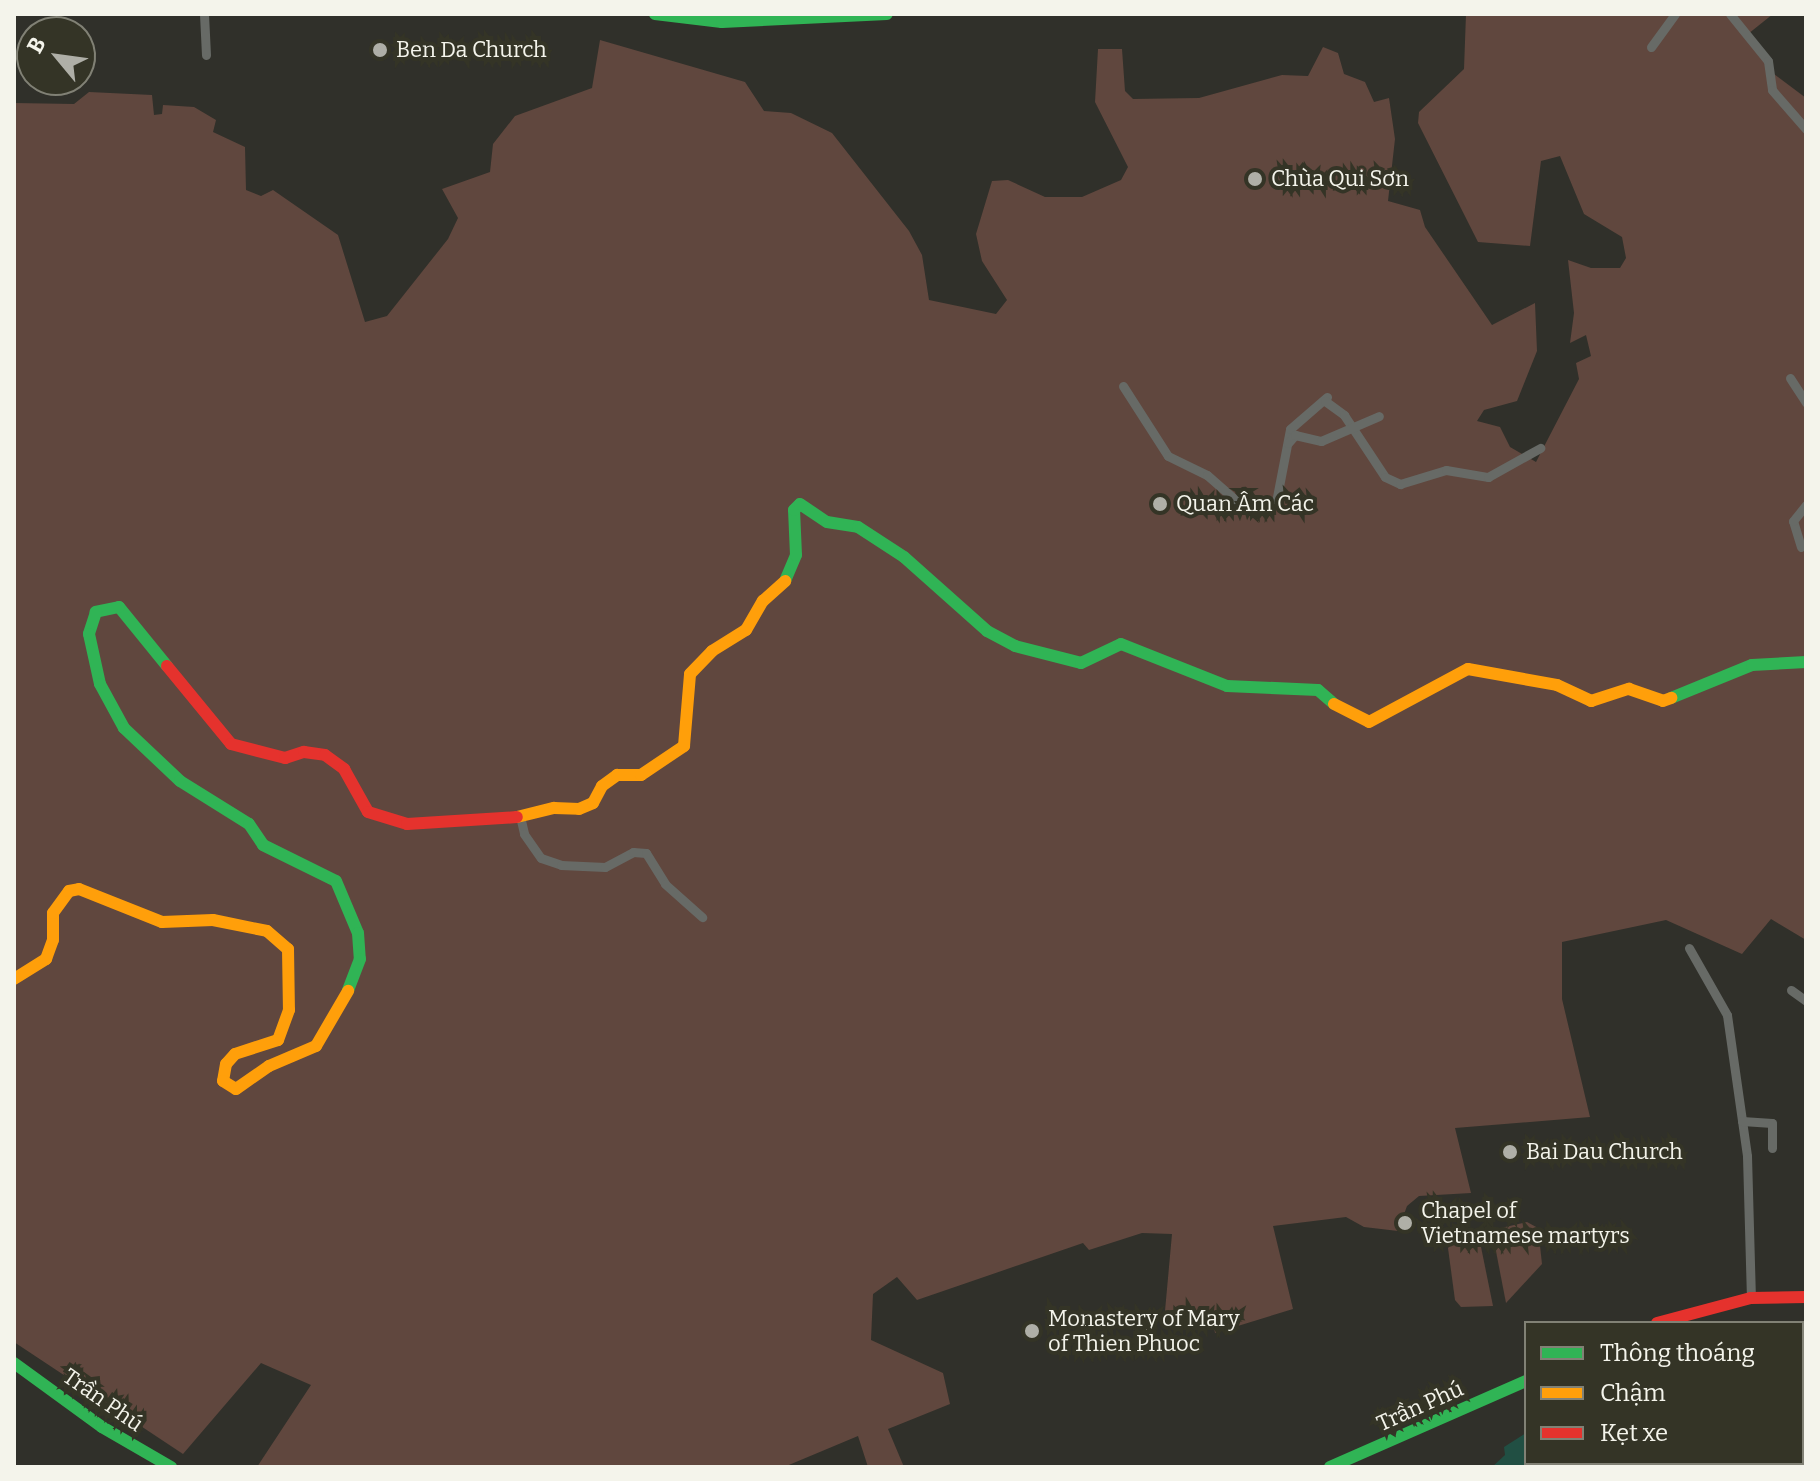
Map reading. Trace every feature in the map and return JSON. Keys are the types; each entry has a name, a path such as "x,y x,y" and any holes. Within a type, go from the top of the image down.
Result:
{"street":[{"path":"204,14 206,55"},
{"path":"655,14 722,22 887,14"},
{"path":"1651,47 1675,14"},
{"path":"1730,14 1768,61 1772,90 1806,129"},
{"path":"1790,378 1806,403"},
{"path":"1123,386 1168,456 1207,475 1247,510 1271,507 1276,502 1286,445 1294,423 1326,399 1350,424 1377,469 1400,484 1446,470 1488,477 1540,448"},
{"path":"1286,445 1295,435 1315,442 1329,438 1350,424 1379,416"},
{"path":"14,979 39,968 46,959 53,940 53,913 69,891 126,904 162,922 213,920 267,931 288,949 289,1010 278,1040 235,1054 226,1064 223,1081 236,1089 269,1066 316,1046 341,1010 360,959 358,933 336,881 263,845 249,824 180,781 124,728 100,684 89,634 96,612 106,607 119,607 231,744 285,758 304,752 325,755 344,769 368,812 386,819 457,824 593,803 602,786 617,775 641,775 684,746 690,674 712,651 746,630 763,601 782,587 796,555 794,510 800,504 827,522 858,527 904,557 987,631 1027,650 1081,663 1121,644 1227,686 1318,690 1345,713 1369,722 1468,669 1544,681 1591,701 1629,689 1663,701 1752,665 1806,662"},
{"path":"1801,547 1793,521 1806,505"},
{"path":"520,816 524,834 541,858 561,865 605,867 633,852 646,853 665,884 702,917"},
{"path":"1689,948 1727,1015 1742,1121 1751,1298"},
{"path":"1791,990 1806,1001"},
{"path":"1742,1121 1772,1123 1772,1148"},
{"path":"1665,1321 1751,1298 1806,1297"},
{"name":"Trần Phú","path":"14,1363 102,1427 171,1467"},
{"name":"Trần Phú","path":"1330,1467 1524,1382"}],"shaded area":[{"path":"1466,14 1773,14 1748,34 1774,74 1806,98 1806,940 1771,919 1742,954 1666,920 1562,942 1562,999 1590,1117 1455,1128 1471,1193 1419,1196 1407,1206 1398,1231 1364,1227 1346,1217 1273,1226 1293,1309 1215,1333 1212,1317 1182,1320 1165,1311 1172,1234 1142,1233 1089,1250 1083,1243 917,1300 897,1277 873,1294 871,1340 943,1373 950,1404 888,1429 904,1467 868,1467 858,1436 784,1467 257,1467 311,1385 261,1363 183,1454 14,1342 14,103 74,104 84,96 96,96 96,92 152,95 154,115 162,114 163,105 194,107 216,120 213,132 245,147 246,190 261,196 273,190 338,235 365,322 387,316 448,239 458,218 442,189 490,172 493,144 515,116 592,88 600,40 745,82 764,111 791,113 832,133 909,231 922,255 929,300 996,314 1007,300 982,261 976,234 992,181 1008,180 1045,197 1082,197 1121,180 1128,167 1095,102 1098,49 1122,49 1125,91 1133,99 1199,98 1282,75 1308,76 1323,47 1338,53 1344,74 1365,82 1374,102 1389,98 1395,139 1388,201 1420,210 1425,227 1492,325 1535,303 1537,351 1517,401 1484,410 1477,421 1500,427 1510,447 1536,462 1579,379 1576,363 1591,356 1586,335 1570,343 1574,313 1568,260 1591,268 1620,268 1626,258 1622,237 1584,214 1560,156 1541,161 1530,246 1478,242 1418,123 1419,112 1464,69"},
{"path":"1527,1222 1538,1228 1542,1264 1506,1303 1494,1241 1501,1228"},
{"path":"1462,1233 1470,1233 1480,1242 1493,1306 1461,1307 1455,1300 1448,1248"},
{"path":"1804,1402 1806,1467 1492,1467 1505,1455 1504,1447 1524,1434 1524,1465 1804,1465"}],"traffic: fast":[{"path":"655,14 722,22 887,14"},
{"path":"785,581 796,555 794,510 800,504 827,522 858,527 904,557 987,631 1015,646 1081,663 1121,644 1227,686 1318,690 1334,704"},
{"path":"167,666 119,607 96,612 89,634 100,684 124,728 180,781 249,824 263,845 336,881 358,933 360,959 348,991"},
{"path":"1671,698 1752,665 1806,662"},
{"path":"14,1363 102,1427 171,1467"},
{"path":"1330,1467 1524,1382"}],"traffic: slow":[{"path":"517,817 554,808 579,809 593,803 602,786 617,775 641,775 684,746 690,674 712,651 746,630 763,601 785,581"},
{"path":"1334,704 1369,722 1468,669 1557,685 1591,701 1629,689 1663,701 1671,698"},
{"path":"14,979 46,959 53,940 53,913 69,891 79,889 162,922 213,920 267,931 288,949 289,1010 278,1040 235,1054 226,1064 223,1081 236,1089 269,1066 316,1046 348,991"}],"traffic: jam":[{"path":"167,666 231,744 285,758 304,752 325,755 344,769 368,812 407,824 517,817"},
{"path":"1665,1321 1751,1298 1806,1297"}],"place":[{"name":"Ben Da Church","path":"380,50"},
{"name":"Chùa Qui Sơn","path":"1255,179"},
{"name":"Quan Âm Các","path":"1160,504"},
{"name":"Bai Dau Church","path":"1510,1152"},
{"name":"Chapel of Vietnamese martyrs","path":"1405,1223"},
{"name":"Monastery of Mary of Thien Phuoc","path":"1032,1331"}]}
